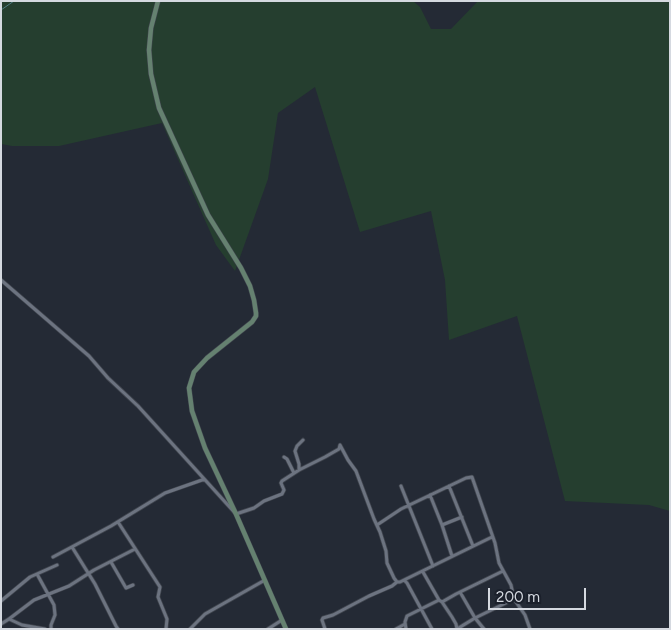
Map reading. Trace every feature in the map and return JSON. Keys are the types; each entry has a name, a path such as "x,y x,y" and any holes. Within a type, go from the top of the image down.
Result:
{"main road":[{"path":"158,1 151,28 149,50 153,83 159,108 208,215 250,286 256,316 252,322 194,372 188,388 192,411 205,448 286,629"}],"street":[{"path":"1,280 89,356 108,378 142,410 236,514 254,508 264,501 283,493 282,482 299,470 339,449 340,445 356,471 384,542 389,567 397,582"},
{"path":"299,470 295,451 303,440"},
{"path":"284,457 294,473"},
{"path":"377,525 409,505 468,477 472,477 499,563 511,585 514,599 525,615 530,629"},
{"path":"52,557 118,522 165,494 205,480"},
{"path":"401,486 433,566"},
{"path":"449,486 473,546"},
{"path":"430,495 452,556"},
{"path":"442,525 462,517"},
{"path":"118,522 160,587 158,597 167,619 166,629"},
{"path":"325,629 323,618 333,615 397,582 423,572 492,537"},
{"path":"71,547 96,584 118,629"},
{"path":"1,624 34,600 70,586 88,574 135,549"},
{"path":"110,562 126,588 132,585"},
{"path":"1,601 30,577 57,564"},
{"path":"406,629 405,618 407,616 503,571"},
{"path":"423,572 456,624 457,629 514,599"},
{"path":"37,574 54,605 55,615 51,629"},
{"path":"190,629 205,614 265,580"},
{"path":"404,580 432,629"},
{"path":"460,592 475,618 484,629"},
{"path":"9,619 22,625 45,629"},
{"path":"268,629 282,620"},
{"path":"396,629 405,624"}],"green space":[{"path":"1,1 413,1 420,7 431,29 451,29 478,1 670,1 670,511 649,505 565,501 517,316 449,340 445,280 431,211 360,232 315,87 278,113 268,179 235,271 216,245 162,123 59,146 12,146 1,144"}],"waterway":[{"path":"1,10 14,1"}]}
